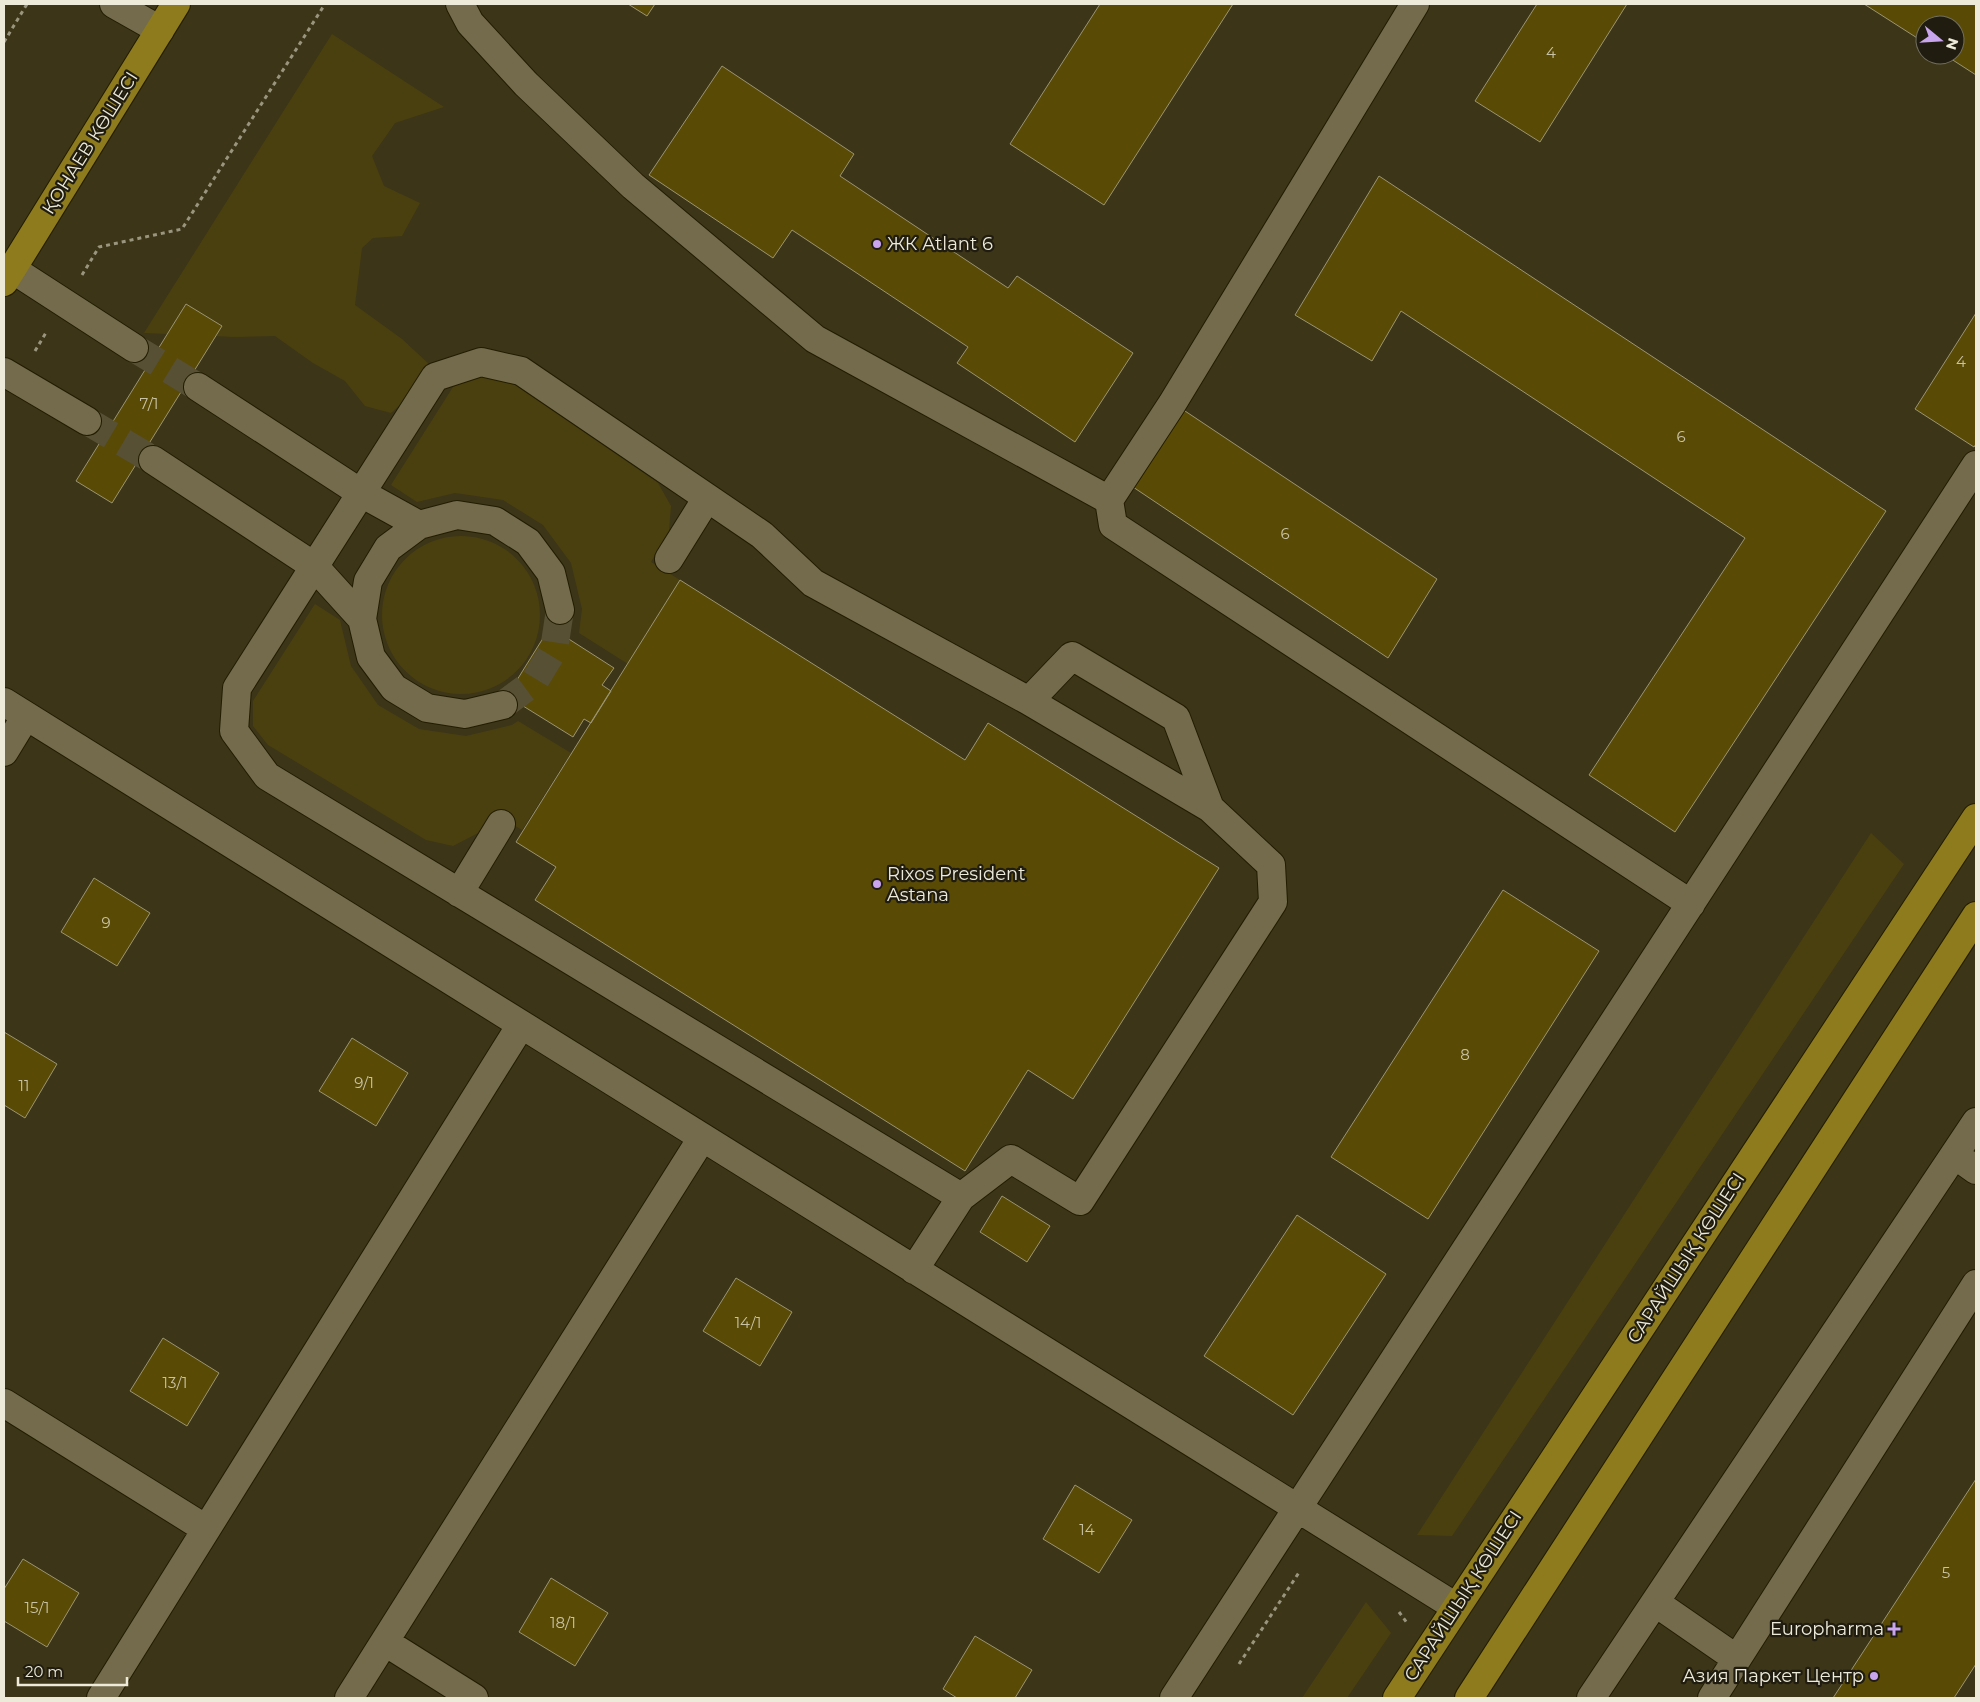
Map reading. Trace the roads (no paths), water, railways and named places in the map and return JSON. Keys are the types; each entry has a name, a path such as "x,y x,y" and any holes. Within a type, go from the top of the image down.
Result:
{"main road":[{"name":"ҚОНАЕВ КӨШЕСІ","path":"8,276 176,4"},
{"name":"САРАЙШЫҚ КӨШЕСІ","path":"1397,1698 1976,818"},
{"path":"1469,1698 1976,916"}],"street":[{"path":"114,4 160,30"},
{"path":"460,4 470,23 526,84 633,186 815,339 1109,500"},
{"path":"1415,4 1172,404 1109,500 1113,525 1691,904"},
{"path":"8,276 134,348"},
{"path":"914,1270 961,1197 1010,1159 1080,1201 1273,902 1271,865 1210,808 1029,701 813,583 762,535 521,371 482,362 435,377 237,688 234,731 266,776 961,1197"},
{"path":"4,372 87,421"},
{"path":"198,387 361,493 419,525"},
{"path":"153,460 314,566 362,619"},
{"path":"1174,1698 1976,465"},
{"path":"669,559 708,498"},
{"path":"503,705 465,714 427,708 394,688 371,657 362,619 368,581 388,548 419,525 456,515 495,521 528,542 551,572 560,610"},
{"path":"1029,701 1072,656 1176,718 1210,808"},
{"path":"4,752 15,709 1456,1608"},
{"path":"459,893 501,824"},
{"path":"101,1698 521,1025"},
{"path":"1591,1698 1966,1162 1976,1122"},
{"path":"349,1698 702,1138"},
{"path":"1712,1698 1976,1284"},
{"path":"4,1403 206,1529"},
{"path":"1656,1603 1737,1659"},
{"path":"385,1642 474,1698"}],"tunnel":[{"path":"134,348 198,387"},
{"path":"87,421 153,460"},
{"path":"503,705 534,682 554,649 560,610"}],"place":[{"name":"ЖК Atlant 6","path":"877,244"},
{"name":"Rixos President Astana","path":"877,884"},
{"name":"Europharma","path":"1894,1629"},
{"name":"Азия Паркет Центр","path":"1874,1676"}]}
